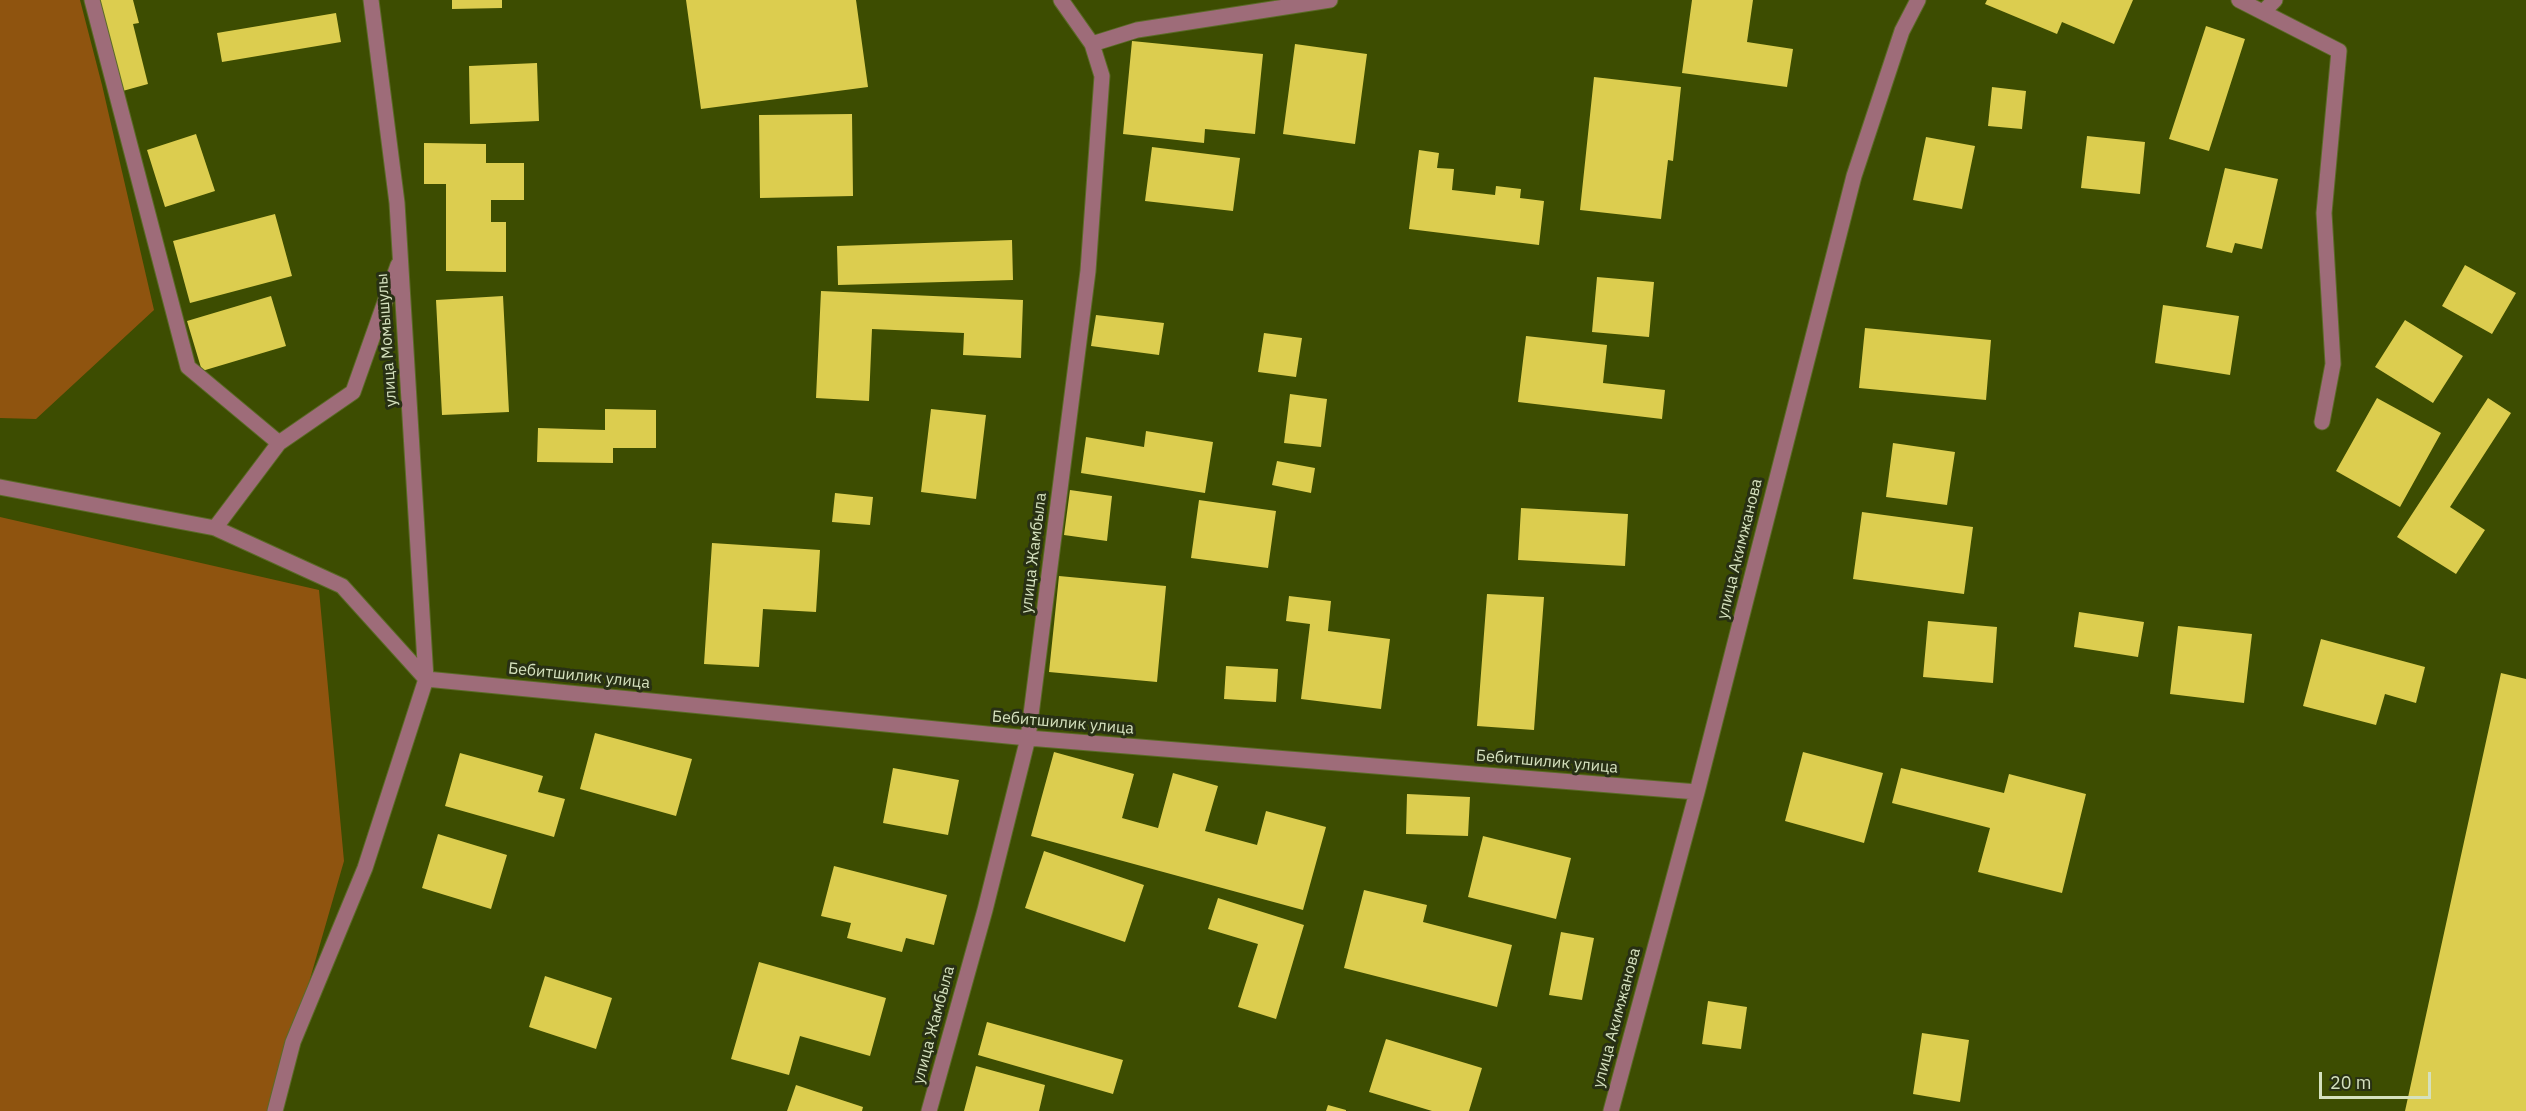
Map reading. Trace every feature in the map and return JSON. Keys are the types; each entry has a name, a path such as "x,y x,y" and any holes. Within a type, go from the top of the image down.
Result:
{"street":[{"path":"92,0 188,367 279,444"},
{"name":"улица Момышулы","path":"370,0 396,203 426,679"},
{"name":"улица Жамбыла","path":"929,1111 985,910 1028,738 1088,271 1102,76 1092,44 1061,0"},
{"path":"1092,44 1137,30 1330,0"},
{"name":"улица Акимжанова","path":"1611,1111 1697,792 1854,176 1902,31 1918,0"},
{"path":"2239,0 2338,51 2324,213 2333,364 2322,422"},
{"path":"2263,12 2276,0"},
{"path":"215,528 279,444 353,392 400,259"},
{"path":"0,487 215,528 342,585 426,679 365,868 293,1042 275,1111"},
{"name":"Бебитшилик улица","path":"426,679 1028,738 1697,792"}],"shaded area":[{"path":"0,0 80,0 154,310 36,419 0,418"},
{"path":"0,517 319,590 344,861 272,1111 0,1111"}],"building":[{"path":"96,0 133,0 139,23 133,24 148,84 119,92"},
{"path":"452,0 502,0 502,8 452,9"},
{"path":"686,0 856,0 868,87 701,109"},
{"path":"1692,0 1753,0 1747,42 1793,49 1787,87 1682,73"},
{"path":"1987,0 2133,0 2114,44 2062,22 2057,34 1985,4"},
{"path":"336,13 341,42 222,62 217,33"},
{"path":"2206,26 2245,39 2209,151 2169,139"},
{"path":"1132,41 1263,54 1255,134 1205,129 1204,143 1123,134"},
{"path":"1295,44 1367,54 1355,144 1283,134"},
{"path":"537,63 539,121 470,124 469,66"},
{"path":"1594,77 1681,87 1673,161 1668,160 1661,219 1580,210"},
{"path":"1992,87 2026,91 2022,129 1988,126"},
{"path":"852,114 853,196 760,198 759,115"},
{"path":"196,134 215,191 165,207 147,150"},
{"path":"2087,136 2145,142 2140,194 2081,188"},
{"path":"1926,137 1975,146 1962,209 1913,200"},
{"path":"424,143 486,144 486,163 524,163 524,200 491,200 491,222 506,222 506,272 446,271 446,184 424,184"},
{"path":"1152,147 1240,158 1233,211 1145,201"},
{"path":"1419,150 1439,153 1437,168 1454,169 1452,190 1495,195 1496,186 1521,189 1520,198 1544,201 1539,245 1409,229"},
{"path":"2225,168 2278,179 2262,249 2235,243 2232,253 2206,247"},
{"path":"275,214 292,276 190,303 173,241"},
{"path":"1012,240 1013,280 838,285 837,246"},
{"path":"2465,265 2516,293 2492,334 2442,306"},
{"path":"1597,277 1654,282 1649,337 1592,332"},
{"path":"821,291 1023,300 1021,358 963,355 964,333 872,329 869,401 816,398"},
{"path":"271,296 286,346 202,371 187,321"},
{"path":"503,296 509,412 442,415 436,300"},
{"path":"2163,305 2239,316 2230,375 2155,363"},
{"path":"1096,315 1164,323 1159,355 1091,346"},
{"path":"2405,320 2463,356 2433,403 2375,367"},
{"path":"1865,328 1991,340 1986,400 1859,388"},
{"path":"1264,333 1302,338 1296,377 1258,372"},
{"path":"1526,336 1607,345 1603,383 1665,390 1662,419 1518,402"},
{"path":"1290,394 1327,399 1321,447 1284,443"},
{"path":"2377,398 2441,433 2400,507 2336,471"},
{"path":"2488,398 2511,413 2450,507 2485,530 2456,574 2397,537"},
{"path":"605,409 656,410 656,448 613,448 613,463 537,462 538,428 605,430"},
{"path":"931,409 986,415 976,499 921,492"},
{"path":"1146,431 1213,442 1205,493 1081,473 1086,437 1144,447"},
{"path":"1893,443 1955,452 1947,505 1886,497"},
{"path":"1277,461 1315,468 1311,493 1272,485"},
{"path":"1070,490 1112,496 1107,541 1064,535"},
{"path":"835,493 873,497 870,525 832,522"},
{"path":"1199,500 1276,511 1268,568 1191,558"},
{"path":"1521,508 1628,514 1625,566 1518,560"},
{"path":"1862,512 1973,527 1964,594 1853,579"},
{"path":"712,543 820,550 816,612 763,609 759,667 704,664"},
{"path":"1059,576 1166,586 1157,682 1049,672"},
{"path":"1487,594 1544,597 1534,730 1477,726"},
{"path":"1289,596 1331,601 1328,631 1390,639 1381,709 1301,699 1310,624 1286,621"},
{"path":"2079,612 2144,622 2138,657 2074,647"},
{"path":"1928,621 1997,627 1993,683 1923,677"},
{"path":"2178,626 2252,634 2244,703 2170,694"},
{"path":"2321,639 2425,667 2416,703 2385,694 2376,725 2303,706"},
{"path":"1226,666 1278,669 1276,702 1224,699"},
{"path":"2501,673 2526,679 2526,1111 2405,1111"},
{"path":"595,733 692,759 676,816 580,789"},
{"path":"1054,752 1134,774 1122,818 1158,828 1173,773 1218,786 1205,831 1257,845 1266,811 1326,827 1303,910 1031,836"},
{"path":"1803,752 1883,773 1864,843 1785,821"},
{"path":"460,753 543,776 538,792 565,799 554,837 445,806"},
{"path":"893,768 959,780 948,835 883,823"},
{"path":"1901,768 2004,793 2009,774 2086,794 2062,893 1978,872 1990,828 1892,803"},
{"path":"1407,794 1470,797 1468,836 1406,834"},
{"path":"438,834 507,855 491,909 422,888"},
{"path":"1483,836 1571,858 1556,919 1468,897"},
{"path":"1044,851 1144,885 1125,942 1025,908"},
{"path":"834,866 947,895 934,945 906,938 902,952 847,938 851,923 821,916"},
{"path":"1364,890 1427,905 1423,922 1512,945 1497,1007 1344,968"},
{"path":"1218,898 1304,925 1276,1019 1238,1007 1258,944 1208,929"},
{"path":"1561,932 1594,938 1582,1000 1549,995"},
{"path":"759,962 886,998 870,1056 800,1036 789,1075 731,1059"},
{"path":"545,976 612,998 596,1049 529,1027"},
{"path":"1708,1001 1747,1007 1741,1049 1702,1044"},
{"path":"987,1022 1123,1060 1113,1094 978,1055"},
{"path":"1922,1033 1969,1040 1960,1102 1913,1094"},
{"path":"1386,1039 1482,1068 1469,1111 1432,1111 1369,1092"},
{"path":"976,1066 1045,1085 1039,1111 964,1111"},
{"path":"796,1085 863,1107 862,1111 787,1111"},
{"path":"1328,1105 1346,1110 1346,1111 1326,1111"}]}
